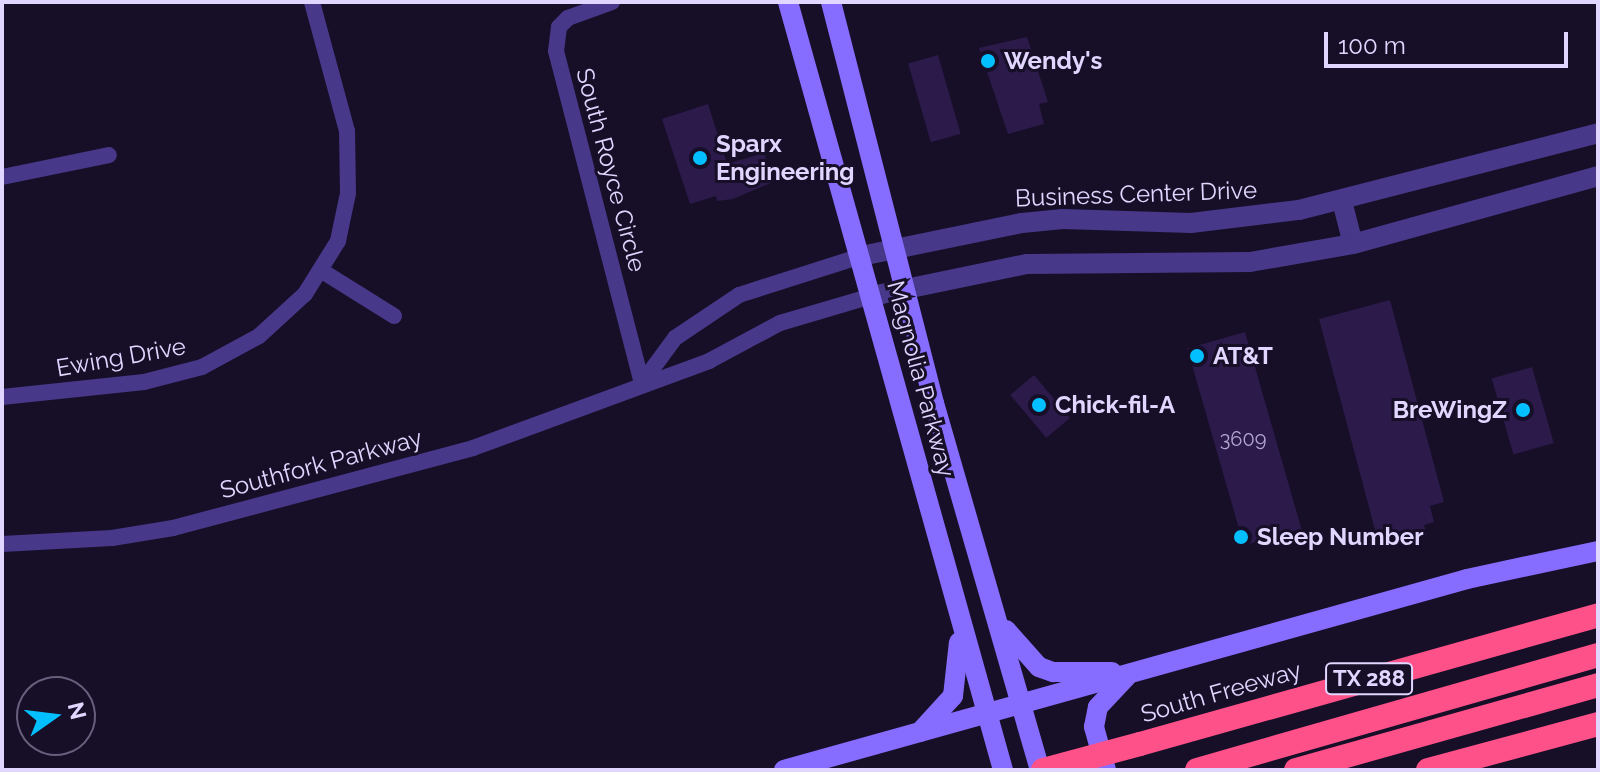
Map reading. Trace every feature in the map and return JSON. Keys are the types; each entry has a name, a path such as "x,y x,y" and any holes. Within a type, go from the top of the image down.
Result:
{"highway":[{"name":"South Freeway","path":"1041,770 1598,615"},
{"path":"1197,770 1598,655"},
{"path":"1296,770 1598,685"},
{"path":"1428,770 1598,724"}],"main road":[{"name":"Magnolia Parkway","path":"788,2 1003,770"},
{"name":"Magnolia Parkway","path":"831,2 893,249 1041,770"},
{"path":"784,770 1467,579 1598,551"},
{"path":"920,732 953,696 960,670 959,614"},
{"path":"997,617 1039,667 1053,672 1130,673"},
{"path":"1106,770 1094,727 1098,707 1130,673"}],"street":[{"name":"Ewing Drive","path":"2,397 144,382 202,367 259,336 322,271 338,241 348,193 347,131 312,2"},
{"name":"South Royce Circle","path":"612,2 568,18 559,27 556,51 642,383"},
{"name":"Business Center Drive","path":"861,256 1022,223 1063,219 1191,223 1342,201 1598,133"},
{"path":"2,177 109,155"},
{"path":"872,296 1027,264 1195,266 1353,244 1598,176"},
{"path":"1342,201 1353,244"},
{"name":"Southfork Parkway","path":"642,383 675,338 739,295 861,256"},
{"path":"322,271 394,316"},
{"name":"Southfork Parkway","path":"2,544 112,538 173,528 473,448 607,403 642,383 709,361 780,323 872,296"}],"building":[{"path":"1027,37 1048,102 1039,104 1044,124 1008,134 979,48"},
{"path":"938,55 961,134 931,142 908,64"},
{"name":"Sparx Engineering","path":"708,104 727,164 764,153 773,182 733,199 717,201 716,196 690,204 662,119"},
{"path":"1390,300 1444,502 1430,506 1434,522 1424,525 1427,535 1411,539 1409,532 1378,541 1319,319"},
{"path":"1245,332 1302,529 1244,546 1187,349"},
{"name":"BreWingZ","path":"1532,367 1554,443 1513,455 1492,379"},
{"name":"Chick-fil-A","path":"1034,375 1070,418 1046,438 1010,395"}],"place":[{"name":"Wendy's","path":"988,61"},
{"name":"Sparx Engineering","path":"700,158"},
{"name":"AT&T","path":"1197,356"},
{"name":"Chick-fil-A","path":"1039,405"},
{"name":"BreWingZ","path":"1523,410"},
{"name":"Sleep Number","path":"1241,537"}]}
